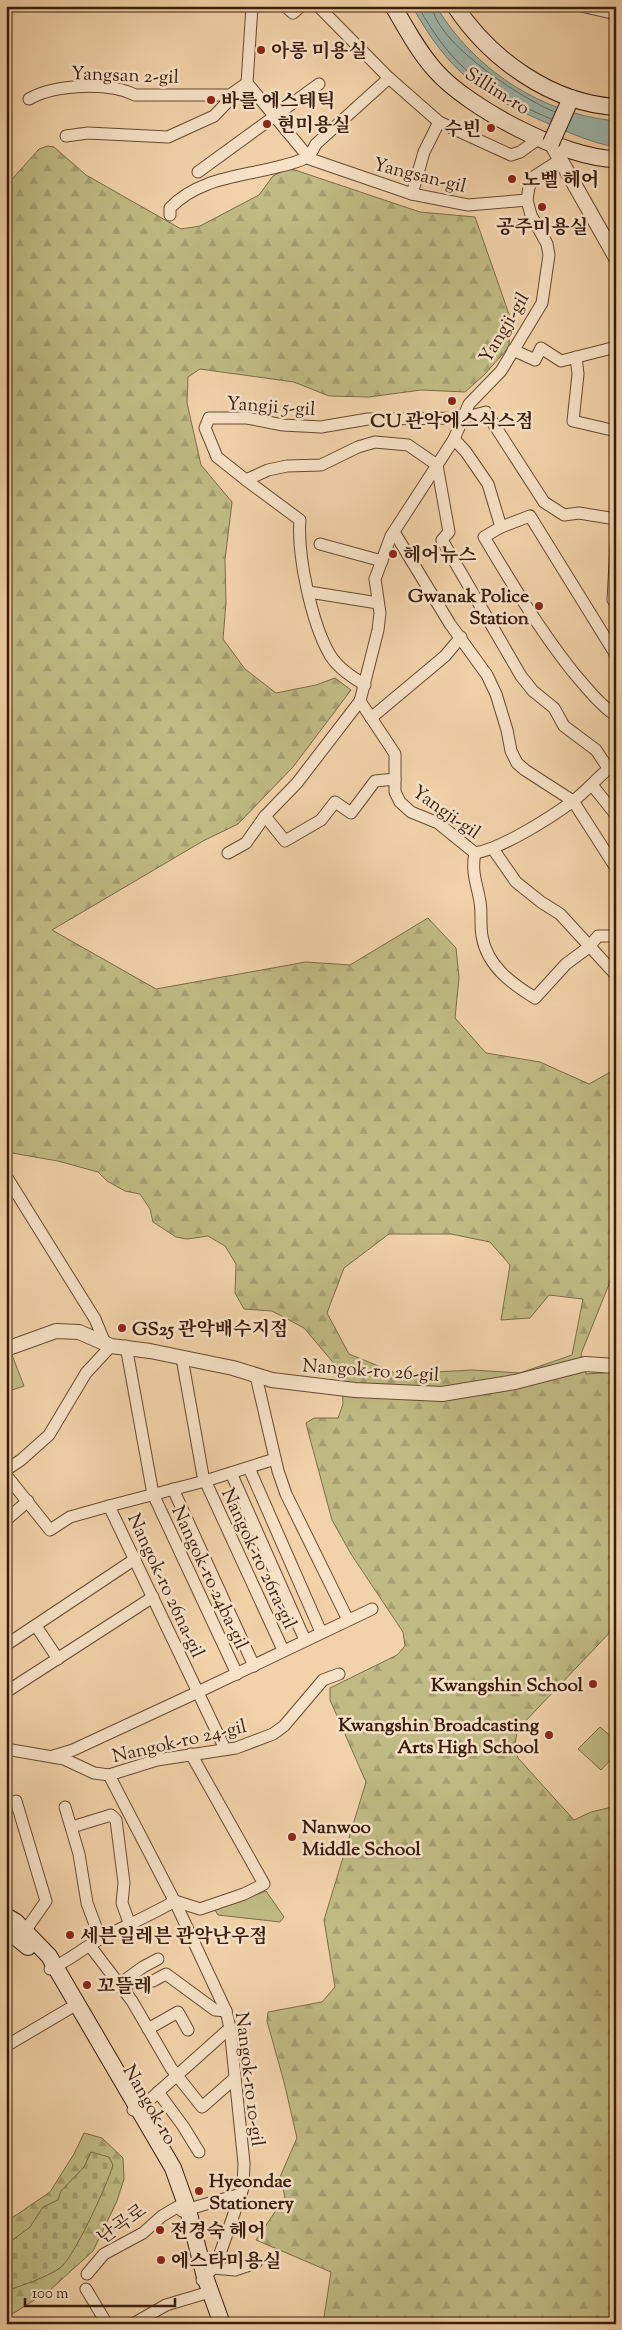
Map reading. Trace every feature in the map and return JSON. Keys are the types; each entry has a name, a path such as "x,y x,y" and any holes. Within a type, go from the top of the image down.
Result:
{"main road":[{"name":"Sillim-ro","path":"393,6 421,53 436,71 462,95 495,115 546,140 592,156 616,159"},
{"name":"Sillim-ro","path":"457,7 478,34 517,70 541,86 571,98 616,107"},
{"path":"546,140 571,98"},
{"name":"Nangok-ro","path":"6,1916 25,1931 49,1956 52,1968 96,2051 136,2108"},
{"name":"Nangok-ro","path":"6,1930 52,1968 136,2108 168,2173 183,2209 205,2281 222,2324"},
{"name":"Nangok-ro","path":"205,2281 212,2324"}],"street":[{"path":"66,136 88,133 168,137 214,116 247,83 252,6"},
{"path":"285,6 293,13 301,6"},
{"path":"318,6 389,78 439,122 511,155 546,140 610,237 616,258"},
{"path":"581,6 616,14"},
{"path":"170,215 170,208 182,195 200,186 229,176 285,165 307,157 316,144 389,78"},
{"name":"Yangsan 2-gil","path":"29,99 49,91 94,87 122,89 135,95 230,95 247,83"},
{"name":"Yangsan-gil","path":"247,83 310,159 412,194 468,205 527,200"},
{"path":"198,172 320,84"},
{"path":"412,194 424,152 439,122"},
{"path":"527,200 529,187 535,176 560,160"},
{"name":"Yangji-gil","path":"228,853 246,843 265,816 297,783 360,701 378,630 378,603 375,579 394,532 454,439 469,404 501,371 542,304 549,256 547,244 531,215 527,200"},
{"path":"513,350 534,360 541,348 561,360 616,348"},
{"path":"576,357 578,374 573,421 616,431"},
{"path":"463,418 486,412 544,502 564,515 579,513 616,519"},
{"name":"Yangji 5-gil","path":"246,480 217,458 205,428 210,418 248,418 282,426 321,427 368,419 463,418"},
{"path":"454,439 466,452 488,484 501,527"},
{"path":"365,685 349,675 331,656 316,625 298,540 300,520 246,480 268,470 287,466 321,465 358,447 375,442 408,445 437,465 448,526 448,532 442,540 521,676 532,691 554,708 564,726 596,750 612,765"},
{"path":"616,655 530,516 501,527 484,537 519,596 551,644 601,706 616,716"},
{"path":"394,532 422,581 479,661 496,694 511,752 517,763 573,801 616,868"},
{"path":"320,544 382,561"},
{"path":"616,545 613,600 616,600"},
{"path":"309,592 378,603"},
{"path":"371,718 445,656 461,637"},
{"name":"Yangji-gil","path":"360,701 395,754 395,792 400,802 411,812 438,822 475,853 493,849 573,801 612,765"},
{"path":"265,816 285,841 321,820 335,802 351,813 374,780 396,779"},
{"path":"592,785 616,814"},
{"path":"493,849 516,882 560,914 616,975"},
{"path":"475,853 472,868 480,903 482,938 487,952 505,977 535,998 566,964 589,947 598,936 616,936"},
{"path":"6,1176 95,1319 108,1344 86,1373 49,1435 29,1454 6,1470"},
{"name":"Nangok-ro 26-gil","path":"6,1349 56,1331 79,1332 108,1344 233,1368 280,1382 355,1390 442,1394 515,1382 585,1364 616,1366"},
{"path":"126,1346 153,1494"},
{"name":"Nangok-ro 26ra-gil","path":"182,1358 206,1481 284,1650"},
{"path":"256,1376 275,1460 286,1494 348,1620"},
{"path":"275,1460 231,1473 305,1640"},
{"path":"249,1468 321,1632"},
{"name":"Nangok-ro 26ra-gil","path":"206,1481 231,1473"},
{"name":"Nangok-ro 26na-gil","path":"6,1475 50,1530 70,1518 110,1506 198,1692"},
{"path":"110,1506 206,1481"},
{"name":"Nangok-ro 24ba-gil","path":"173,1489 254,1666"},
{"name":"Nangok-ro 24ba-gil","path":"153,1494 237,1674"},
{"path":"6,1520 28,1502"},
{"path":"6,1645 135,1559"},
{"path":"6,1692 153,1598"},
{"name":"Nangok-ro 24ba-gil","path":"52,1756 73,1750 372,1609"},
{"path":"36,1626 58,1659"},
{"name":"Nangok-ro 24-gil","path":"6,1749 64,1759 94,1773 110,1775 157,1760 251,1743 273,1734 284,1726 323,1680 339,1674"},
{"path":"198,1692 225,1749"},
{"path":"52,1968 100,1938 130,1925 174,1901 200,1909 244,1894 264,1884 191,1754"},
{"name":"Nangok-ro 10-gil","path":"110,1775 174,1901 226,2011 230,2028 244,2163 241,2194 205,2281"},
{"path":"16,1801 46,1901 25,1931"},
{"path":"65,1807 79,1854 87,1903 100,1938"},
{"path":"72,1827 111,1815 116,1820 124,1883 122,1903 130,1925"},
{"path":"116,1820 131,1816"},
{"path":"90,1946 120,1984 176,2075 202,2107 235,2078"},
{"path":"120,1984 143,1967 158,1960"},
{"path":"120,1984 153,1981 166,1974 214,2010 226,2011"},
{"path":"6,2046 72,2007"},
{"path":"148,2029 178,2012 188,2030"},
{"path":"136,2108 158,2092 230,2028"},
{"path":"158,2092 184,2126 199,2152"},
{"name":"난곡로","path":"87,2274 104,2254 143,2233 162,2216 241,2194"},
{"path":"133,2324 205,2281 256,2263"},
{"path":"86,2288 107,2324"}],"green space":[{"path":"47,146 54,147 86,175 181,229 200,226 259,195 273,176 289,168 420,212 475,217 510,317 509,347 484,375 465,392 421,390 369,397 329,396 294,382 200,369 188,377 187,403 201,465 232,502 225,560 226,603 223,639 245,669 276,693 316,685 335,678 351,690 293,767 238,824 203,841 52,930 156,989 306,962 350,965 428,918 456,948 459,978 455,1018 486,1053 540,1062 589,1084 616,1069 616,1267 581,1354 586,1374 616,1372 616,1626 517,1730 515,1747 518,1758 574,1820 591,1812 616,1806 616,2324 323,2324 331,2272 256,2240 285,2197 280,2177 297,2138 267,2021 268,2012 322,2002 335,1987 324,1920 366,1782 330,1700 330,1688 397,1655 405,1646 403,1632 351,1554 332,1520 306,1423 314,1418 338,1418 343,1404 342,1373 304,1328 272,1311 244,1309 235,1293 236,1264 225,1246 208,1236 187,1239 176,1237 153,1222 150,1209 140,1194 125,1191 107,1181 98,1172 58,1161 6,1152 6,186 39,149","holes":["389,1234 451,1234 490,1242 510,1265 501,1320 530,1318 549,1295 583,1299 572,1355 520,1373 472,1370 398,1374 349,1354 327,1313 344,1268"]},
{"path":"6,1353 12,1355 24,1386 6,1392"},
{"path":"600,1727 616,1741 616,1754 601,1770 578,1749"},
{"path":"266,1891 284,1917 280,1922 218,1915 215,1910"},
{"path":"84,2133 102,2138 123,2158 124,2179 117,2201 93,2251 50,2290 6,2318 6,2222 50,2192 74,2154"},
{"path":"91,2152 109,2157 113,2165 82,2236 60,2268 34,2281 6,2291 6,2245 30,2227 43,2207 58,2200 61,2191 84,2167"}],"water":[{"path":"412,6 436,6 470,50 490,69 512,85 562,109 589,117 616,121 616,147 564,130 502,102 484,91 453,64 439,48"}],"place":[{"name":"아롱 미용실","path":"261,50"},
{"name":"바를 에스테틱","path":"211,100"},
{"name":"현미용실","path":"267,124"},
{"name":"수빈","path":"491,128"},
{"name":"노벨 헤어","path":"512,179"},
{"name":"공주미용실","path":"542,207"},
{"name":"CU 관악에스식스점","path":"452,401"},
{"name":"헤어뉴스","path":"393,554"},
{"name":"Gwanak Police Station","path":"539,606"},
{"name":"GS25 관악배수지점","path":"122,1328"},
{"name":"Kwangshin School","path":"593,1684"},
{"name":"Kwangshin Broadcasting Arts High School","path":"549,1735"},
{"name":"Nanwoo Middle School","path":"292,1837"},
{"name":"세븐일레븐 관악난우점","path":"70,1935"},
{"name":"꼬뜰레","path":"87,1985"},
{"name":"Hyeondae Stationery","path":"199,2191"},
{"name":"전경숙 헤어","path":"160,2230"},
{"name":"에스타미용실","path":"161,2260"}]}
